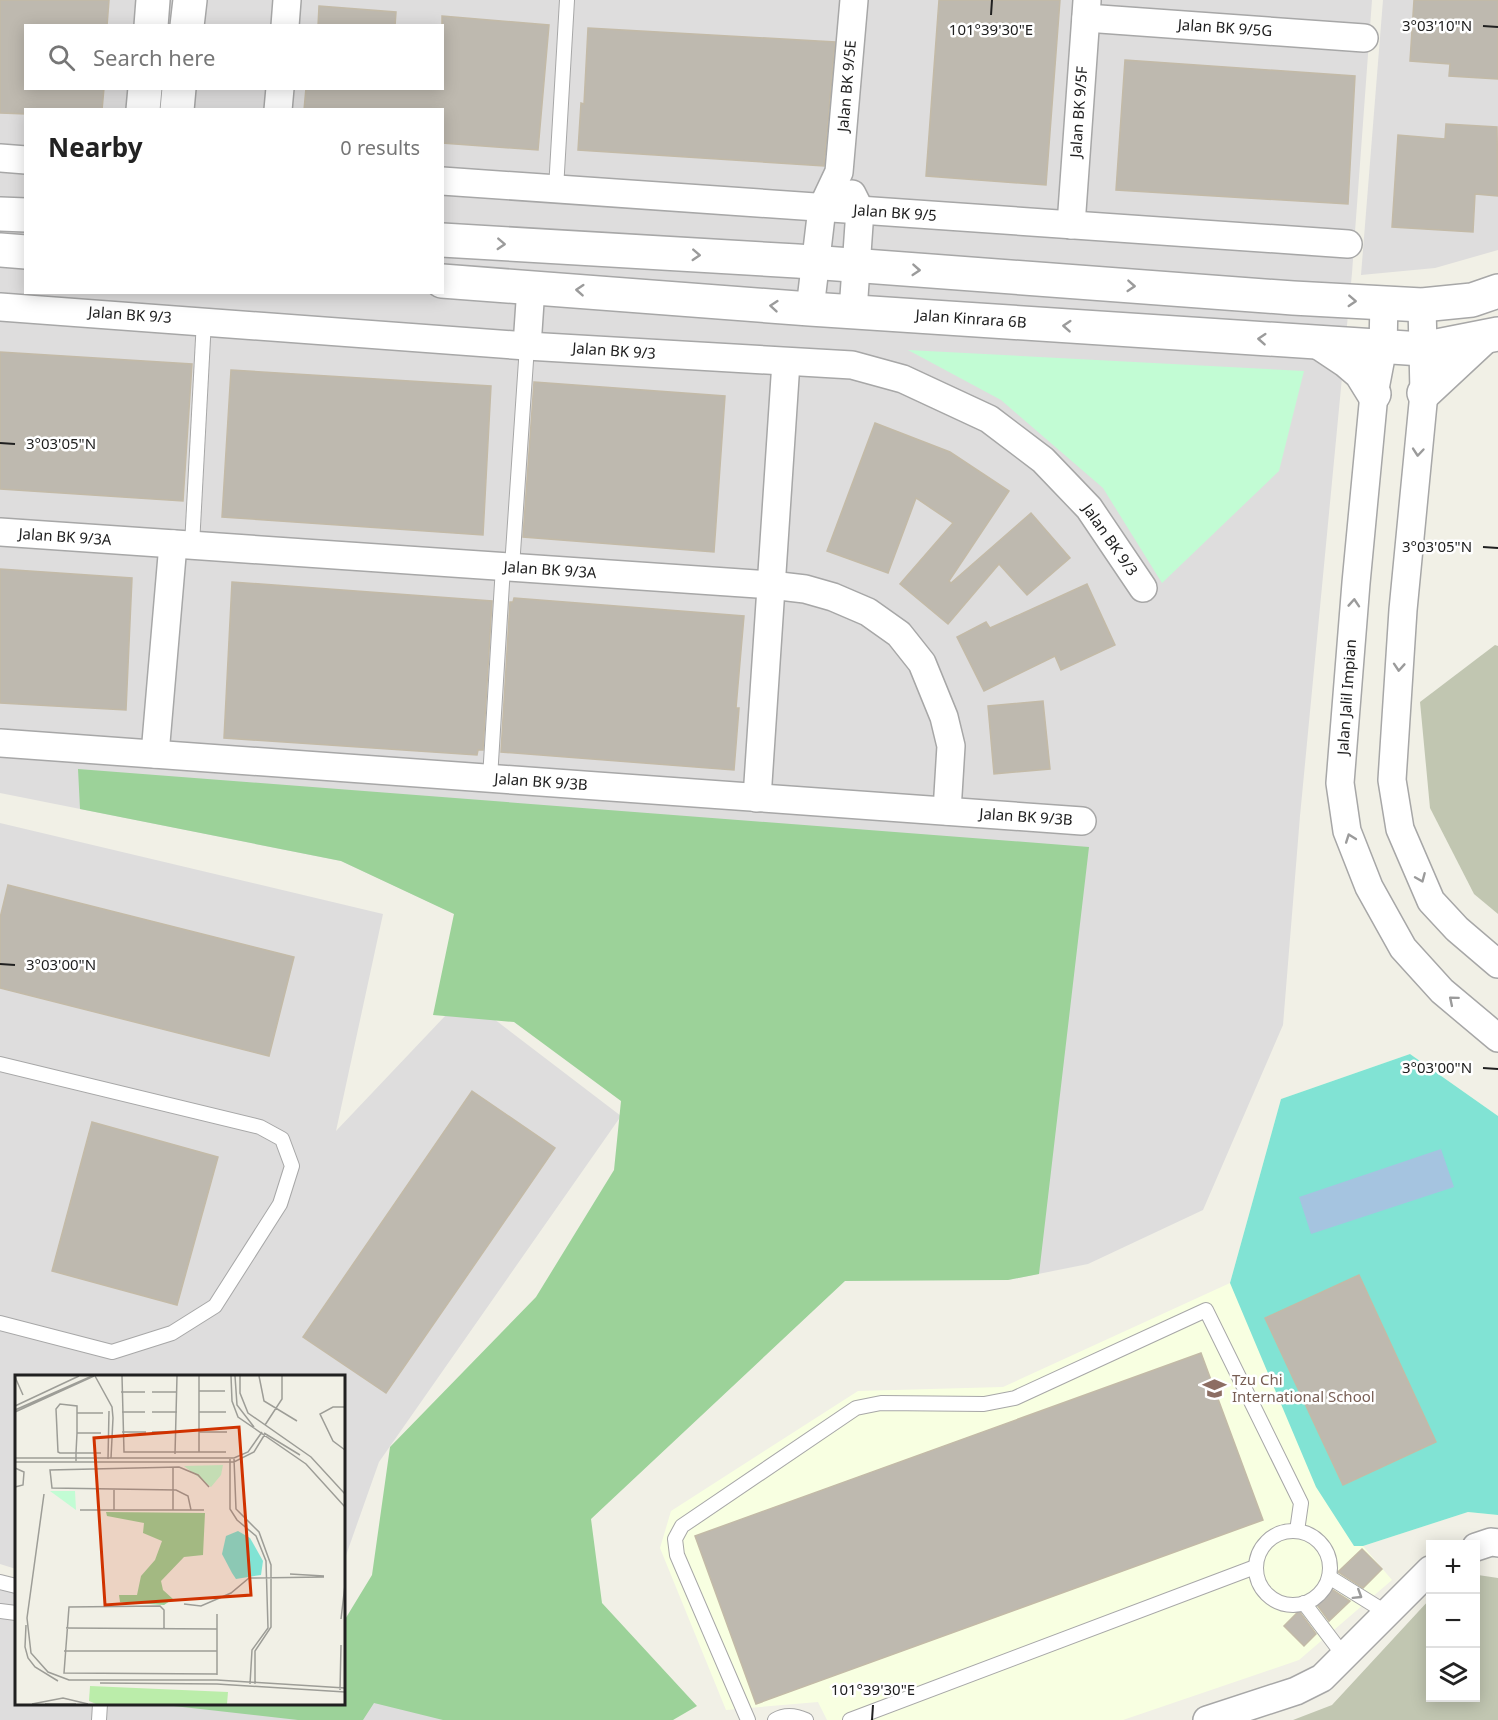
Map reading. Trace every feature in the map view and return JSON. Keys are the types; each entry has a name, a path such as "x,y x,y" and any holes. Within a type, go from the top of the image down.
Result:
{"street":[{"path":"151,24 153,0"},
{"path":"187,24 190,0"},
{"path":"285,24 287,0"},
{"name":"Jalan BK 9/5E","path":"810,309 822,208 839,172 854,0"},
{"name":"Jalan BK 9/5G","path":"1086,9 1364,38"},
{"name":"Jalan BK 9/5F","path":"1071,225 1086,9"},
{"path":"142,108 145,90"},
{"path":"177,108 179,90"},
{"path":"278,108 280,90"},
{"path":"0,158 24,160"},
{"path":"839,172 861,210 854,311"},
{"name":"Jalan BK 9/5","path":"444,181 1348,244"},
{"path":"0,214 24,215"},
{"path":"444,240 1422,305 1472,300 1498,291"},
{"path":"0,250 24,252"},
{"name":"Jalan Kinrara 6B","path":"444,281 810,309 1383,347 1422,349 1490,336"},
{"path":"527,346 531,287"},
{"name":"Jalan Jalil Impian","path":"1384,302 1383,347 1374,394 1340,783 1347,831 1368,887 1403,948 1442,991 1498,1038"},
{"path":"1422,305 1424,393 1403,610 1392,780 1400,829 1431,901 1457,929 1498,964"},
{"name":"Jalan BK 9/3","path":"0,307 204,320 299,330 527,346 852,365 903,379 989,419 1043,460 1089,508 1143,588"},
{"path":"1424,393 1490,336"},
{"path":"1320,343 1361,373 1374,394"},
{"path":"757,798 786,362"},
{"name":"Jalan BK 9/3A","path":"0,532 771,585 805,589 833,597 868,612 899,634 922,663 944,717 951,746 947,811"},
{"path":"155,754 182,545"},
{"name":"Jalan BK 9/3B","path":"0,743 1082,821"},
{"path":"1480,1546 1491,1542 1498,1543"},
{"path":"1207,1720 1296,1691 1322,1678 1426,1575"}],"lane":[{"path":"556,189 567,0"},
{"path":"182,545 204,320"},
{"path":"490,778 527,346"},
{"path":"0,1064 260,1126 282,1139 291,1166 280,1204 215,1306 172,1333 112,1352 0,1323"},
{"path":"748,1720 677,1555 675,1539 682,1526 856,1408 881,1403 984,1404 1015,1398 1206,1310 1301,1503 1298,1531"},
{"path":"1298,1531 1319,1542 1330,1564 1329,1577 1324,1588 1316,1597 1305,1603 1287,1604 1270,1597 1259,1583 1255,1567 1258,1554 1264,1544 1279,1534 1298,1531"},
{"path":"850,1720 1255,1567"},
{"path":"1329,1577 1387,1613"},
{"path":"0,1582 15,1586"},
{"path":"1305,1603 1344,1656"},
{"path":"0,1611 15,1613"},
{"path":"99,1720 100,1705"},
{"path":"775,1720 786,1716 796,1716 806,1720"}],"shaded area":[{"path":"0,0 1372,0 1352,273 1300,816 1283,1025 1203,1210 1088,1264 1008,1280 536,952 341,861 0,793"},
{"path":"1383,0 1498,0 1498,250 1435,268 1361,275"},
{"path":"1495,645 1498,646 1498,914 1474,894 1430,808 1420,702"},
{"path":"0,823 383,914 336,1131 464,996 621,1116 379,1462 345,1558 345,1375 15,1375 15,1569 0,1564"},
{"name":"Tzu Chi International School","path":"1410,1054 1498,1116 1498,1515 1468,1512 1363,1546 1392,1580 1299,1660 1123,1720 827,1720 818,1702 726,1710 660,1548 671,1511 858,1391 1003,1387 1230,1283 1281,1099"},
{"path":"1410,1054 1498,1116 1498,1515 1468,1512 1363,1546 1354,1546 1316,1487 1230,1283 1281,1099"},
{"path":"1441,1149 1454,1187 1311,1234 1299,1197"},
{"path":"1480,1575 1498,1578 1498,1720 1293,1720 1332,1705 1426,1603 1426,1702 1480,1702"},
{"path":"0,1582 15,1587 15,1705 345,1705 345,1677 509,1720 0,1720"}],"green space":[{"path":"908,350 1304,371 1279,471 1162,583 1103,488 1001,400"},
{"path":"78,769 1089,847 1039,1274 1008,1280 845,1281 591,1519 602,1603 697,1706 673,1720 443,1720 374,1703 363,1720 298,1720 165,1705 345,1705 345,1619 372,1575 390,1447 536,1297 614,1170 621,1101 514,1022 433,1015 454,914 341,861 80,809"}],"building":[{"path":"0,0 109,0 107,24 24,24 24,90 104,90 102,108 24,108 24,114 0,113"},
{"path":"939,0 1060,0 1046,185 926,176"},
{"path":"1414,0 1498,0 1498,79 1449,76 1450,64 1410,61"},
{"path":"319,6 396,12 395,24 318,24"},
{"path":"442,16 549,25 538,150 444,143 444,108 304,108 306,90 444,90 444,24 442,24"},
{"path":"588,28 835,42 824,166 578,150 581,103 584,104"},
{"path":"1125,60 1355,76 1348,204 1116,190"},
{"path":"1446,124 1497,127 1498,196 1475,194 1473,232 1392,227 1398,135 1445,139"},
{"path":"0,352 192,364 183,501 0,489"},
{"path":"231,370 491,386 483,535 222,517"},
{"path":"534,382 725,396 714,552 523,537"},
{"path":"875,423 950,452 1009,491 949,581 951,583 1031,513 1070,558 1027,595 999,564 948,624 900,584 953,523 916,498 888,573 827,551"},
{"path":"0,569 132,578 126,710 0,703"},
{"path":"232,582 492,601 483,750 478,750 477,755 224,738"},
{"path":"1087,584 1115,645 1061,670 1055,656 984,691 957,637 986,622 990,628"},
{"path":"514,598 744,616 736,708 739,708 734,770 501,752 510,602 513,602"},
{"path":"1043,701 1050,769 994,774 988,706"},
{"path":"8,885 294,957 269,1056 0,988 0,918"},
{"path":"472,1091 555,1148 386,1393 303,1337"},
{"path":"92,1122 218,1157 177,1305 52,1271"},
{"path":"1359,1275 1436,1442 1343,1485 1265,1318"},
{"path":"1201,1353 1263,1520 756,1704 695,1536"},
{"path":"1362,1549 1382,1569 1363,1588 1338,1572"},
{"path":"1325,1585 1350,1601 1329,1621 1312,1598"},
{"path":"1299,1611 1316,1634 1304,1646 1284,1626"}],"place":[{"name":"Tzu Chi International School","path":"1214,1389"}]}
